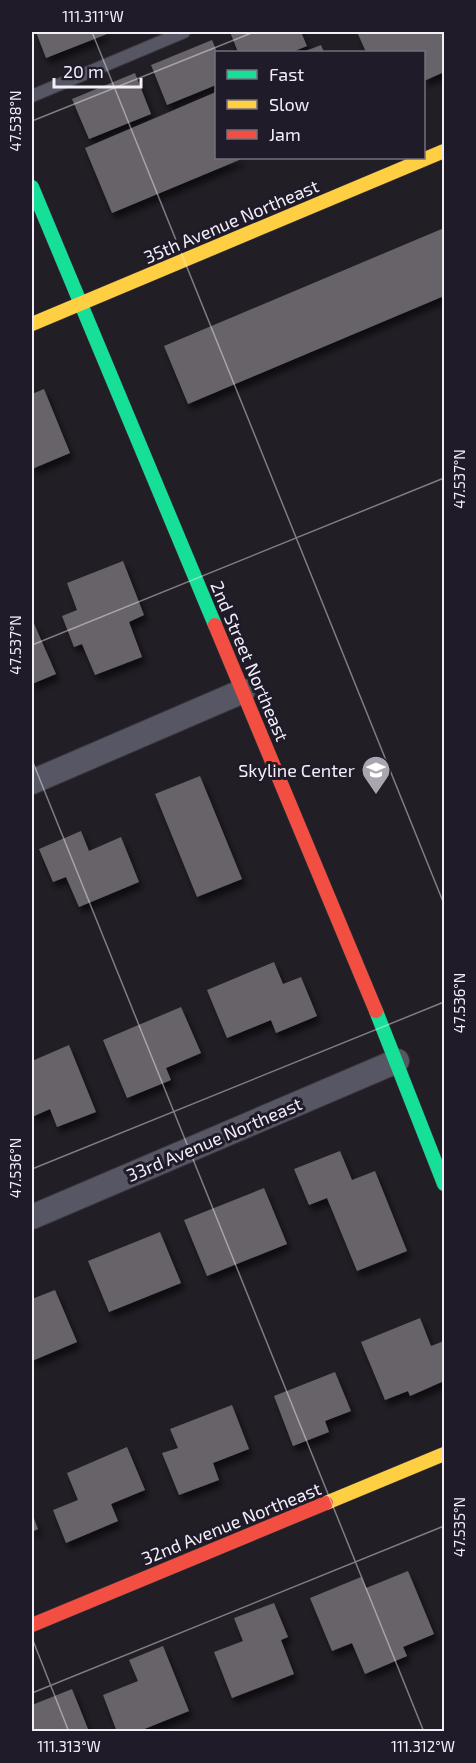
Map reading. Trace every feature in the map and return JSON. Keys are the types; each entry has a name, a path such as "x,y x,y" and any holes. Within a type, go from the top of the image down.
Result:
{"street":[{"name":"35th Avenue Northeast","path":"425,159 444,151"},
{"name":"35th Avenue Northeast","path":"32,324 425,159"},
{"name":"2nd Street Northeast","path":"32,187 397,1061 444,1184"},
{"path":"32,782 243,691"},
{"name":"33rd Avenue Northeast","path":"32,1217 397,1061"},
{"name":"32nd Avenue Northeast","path":"32,1624 444,1454"}],"lane":[{"path":"32,96 184,32"}],"building":[{"path":"36,32 106,32 107,34 46,58"},
{"path":"230,32 301,32 307,46 294,51 238,51"},
{"path":"357,32 444,32 444,72 425,81 425,51 366,51"},
{"path":"212,40 217,51 215,85 167,105 151,65"},
{"path":"321,45 324,51 306,51"},
{"path":"135,73 151,114 89,139 72,99"},
{"path":"215,92 215,159 242,159 112,213 85,148"},
{"path":"444,228 444,296 188,404 164,346"},
{"path":"44,389 70,453 32,469 32,394"},
{"path":"123,561 144,615 129,622 142,657 95,675 82,644 74,647 62,616 77,610 67,583"},
{"path":"32,619 56,674 32,684"},
{"path":"200,776 242,879 197,897 155,794"},
{"path":"81,831 89,851 121,837 139,882 79,907 66,877 53,882 39,849"},
{"path":"274,962 283,984 301,977 317,1016 276,1033 271,1020 227,1038 207,990"},
{"path":"181,1007 201,1053 166,1068 171,1080 127,1098 103,1040"},
{"path":"69,1045 96,1112 57,1127 50,1109 32,1117 32,1061"},
{"path":"340,1151 352,1180 375,1171 407,1251 357,1271 327,1198 309,1205 294,1169"},
{"path":"264,1188 287,1244 207,1276 184,1220"},
{"path":"160,1232 181,1283 109,1312 88,1261"},
{"path":"55,1290 77,1342 32,1361 32,1299"},
{"path":"420,1318 431,1346 444,1341 444,1381 410,1396 408,1391 385,1400 361,1342"},
{"path":"335,1372 351,1411 325,1421 329,1432 293,1446 274,1396"},
{"path":"232,1405 249,1449 213,1463 219,1480 179,1495 162,1453 178,1448 170,1429"},
{"path":"127,1447 145,1490 111,1504 118,1521 66,1543 53,1510 78,1500 67,1473"},
{"path":"32,1513 38,1529 32,1532"},
{"path":"408,1571 434,1634 403,1647 407,1656 365,1674 352,1643 332,1651 310,1598 361,1577 366,1588"},
{"path":"274,1603 288,1637 281,1640 294,1674 232,1698 214,1652 243,1641 234,1618"},
{"path":"163,1646 189,1711 137,1732 117,1732 103,1695 138,1681 129,1660"},
{"path":"72,1689 88,1729 82,1732 32,1732 32,1705"}],"traffic: fast":[{"path":"32,187 215,625"},
{"path":"376,1011 444,1184"}],"traffic: slow":[{"path":"425,159 444,151"},
{"path":"32,324 425,159"},
{"path":"326,1503 444,1454"}],"traffic: jam":[{"path":"215,625 376,1011"},
{"path":"32,1625 326,1503"}],"place":[{"name":"Skyline Center","path":"376,796"}]}
